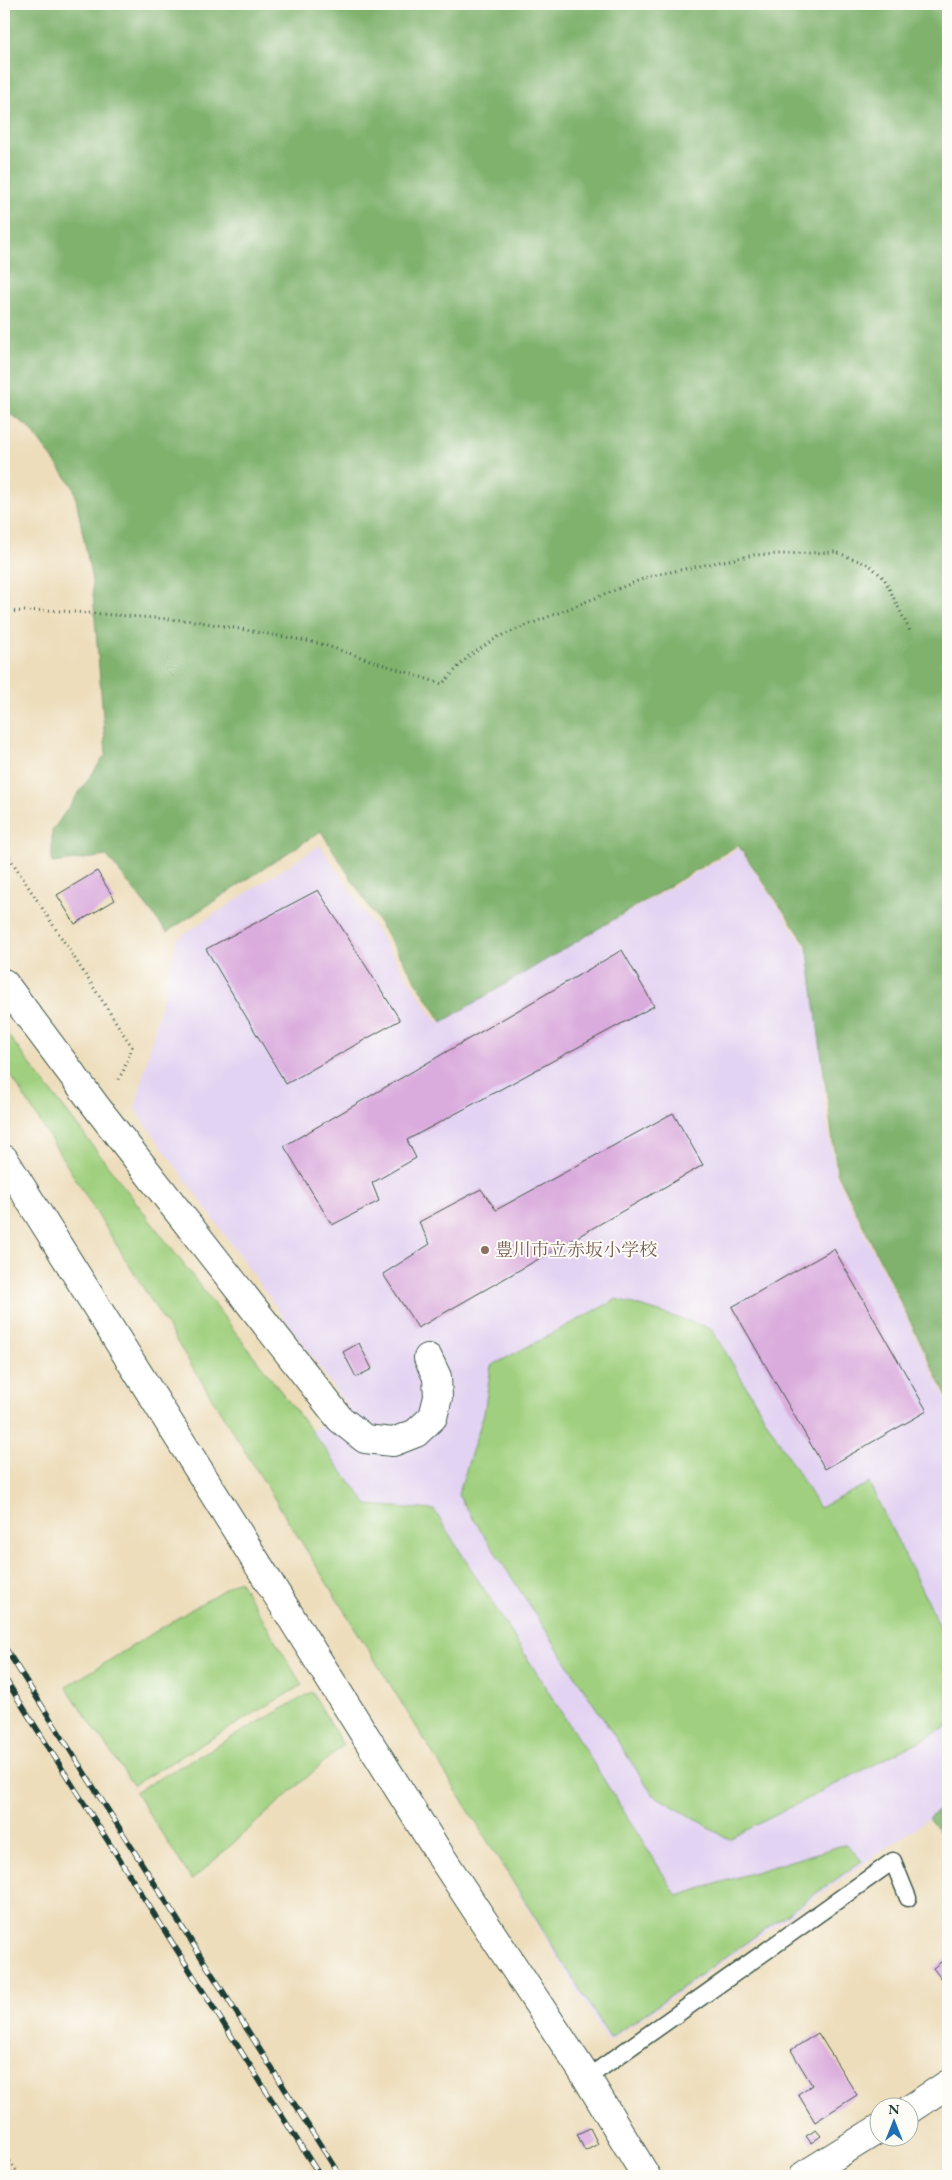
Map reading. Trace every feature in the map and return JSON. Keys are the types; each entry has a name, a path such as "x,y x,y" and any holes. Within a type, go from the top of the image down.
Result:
{"street":[{"path":"4,983 98,1109 340,1419 365,1439 393,1442 416,1433 433,1417 438,1397 437,1377 428,1358"},
{"path":"4,1159 440,1855 587,2078 646,2176"},
{"path":"920,2102 948,2084"},
{"path":"803,2176 870,2134"}],"lane":[{"path":"587,2078 893,1861 908,1898"}],"path":[{"path":"4,612 47,610 195,621 318,643 442,684 469,656 498,637 650,576 754,555 836,552 869,564 884,578 910,631"},
{"path":"4,849 132,1047 123,1072 98,1109"},
{"path":"4,2154 20,2176"}],"shaded area":[{"path":"320,845 437,1022 739,848 807,950 818,1015 826,1117 836,1175 948,1403 948,1805 608,2042 259,1461 349,1409 135,1109 177,939"}],"green space":[{"path":"4,4 948,4 948,1399 837,1172 807,945 738,845 442,1022 321,831 167,932 107,856 52,863 52,831 106,754 92,581 74,488 30,428 4,409"},
{"path":"4,1030 368,1505 434,1510 677,1896 846,1844 862,1861 610,2038 4,1064"},
{"path":"617,1299 711,1328 819,1508 869,1483 948,1643 947,1727 729,1839 652,1794 458,1495 484,1414 491,1366"},
{"path":"239,1580 302,1685 133,1785 66,1687"},
{"path":"312,1692 343,1745 192,1880 135,1792"},
{"path":"948,1804 948,1842 928,1818"}],"building":[{"path":"97,871 115,900 75,924 57,895"},
{"path":"318,890 400,1020 286,1084 206,949"},
{"path":"622,950 654,1006 407,1140 416,1158 372,1183 379,1201 332,1225 284,1146"},
{"path":"673,1113 703,1165 418,1328 383,1274 430,1244 419,1222 481,1189 496,1210"},
{"path":"834,1249 927,1411 825,1469 732,1307"},
{"path":"359,1343 372,1369 356,1377 343,1352"},
{"path":"948,1957 948,1988 933,1968"},
{"path":"818,2033 857,2095 815,2122 798,2094 812,2085 791,2050"},
{"path":"590,2128 598,2144 585,2151 577,2134"},
{"path":"816,2130 821,2136 811,2143 806,2136"}],"railway":[{"path":"4,1646 340,2176"},
{"path":"4,1677 320,2176"}],"place":[{"name":"豊川市立赤坂小学校","path":"485,1250"}]}
